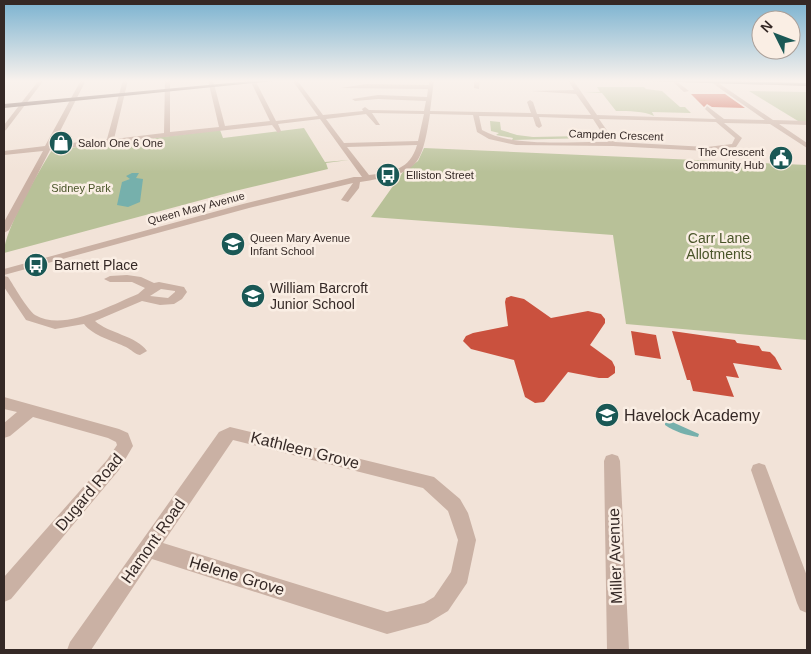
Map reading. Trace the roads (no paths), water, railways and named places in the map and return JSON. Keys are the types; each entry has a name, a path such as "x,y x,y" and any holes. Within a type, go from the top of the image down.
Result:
{"street":[{"path":"4,129 19,111"},
{"path":"4,228 68,111"},
{"path":"110,141 118,111"},
{"path":"168,111 168,134"},
{"path":"218,111 222,128"},
{"path":"267,111 278,131"},
{"path":"317,111 366,177"},
{"path":"533,111 539,126"},
{"path":"590,111 613,144"},
{"path":"710,111 720,121"},
{"path":"755,111 807,146"},
{"path":"368,112 378,124"},
{"path":"4,153 368,112 475,112 657,122 807,123"},
{"name":"Queen Mary Avenue","path":"4,272 354,179 395,171 416,160 426,112"},
{"name":"Campden Crescent","path":"475,112 479,131 491,138 516,143 723,148 738,142 739,138 720,121"},
{"path":"343,145 421,142"},
{"path":"556,143 560,151"},
{"path":"674,147 679,155"},
{"path":"345,200 355,188 357,183 354,179"},
{"path":"110,279 128,274 152,287"},
{"path":"4,279 30,317 55,324 87,320 143,296 152,287 163,286 180,289 182,292 176,298 162,302 147,299 143,296"},
{"path":"87,320 91,327 98,331 107,332 115,339 131,341 140,351"},
{"name":"Dugard Road","path":"4,403 113,433 122,438 125,446 113,465 4,592"},
{"path":"4,432 29,411"},
{"name":"Kathleen Grove","path":"230,433 428,482 454,505 459,513 467,540 460,576 441,604 428,612 387,624 326,604"},
{"name":"Hamont Road","path":"78,650 225,436 230,433"},
{"name":"Miller Avenue","path":"612,462 618,650"},
{"path":"758,470 807,603"},
{"name":"Helene Grove","path":"148,548 326,604"}],"water":[{"path":"132,173 139,173 136,178 143,179 140,202 128,207 117,205 122,182 130,179 126,176"},
{"path":"670,421 699,434 698,437 681,433 665,425 665,422"}],"place":[{"name":"Salon One 6 One","path":"61,143"},
{"name":"The Crescent Community Hub","path":"781,158"},
{"name":"Elliston Street","path":"388,175"},
{"name":"Queen Mary Avenue Infant School","path":"233,244"},
{"name":"Barnett Place","path":"36,265"},
{"name":"William Barcroft Junior School","path":"253,296"},
{"name":"Havelock Academy","path":"607,415"}],"park label":[{"name":"Sidney Park","path":"81,188"},
{"name":"Carr Lane Allotments","path":"719,246"}]}
